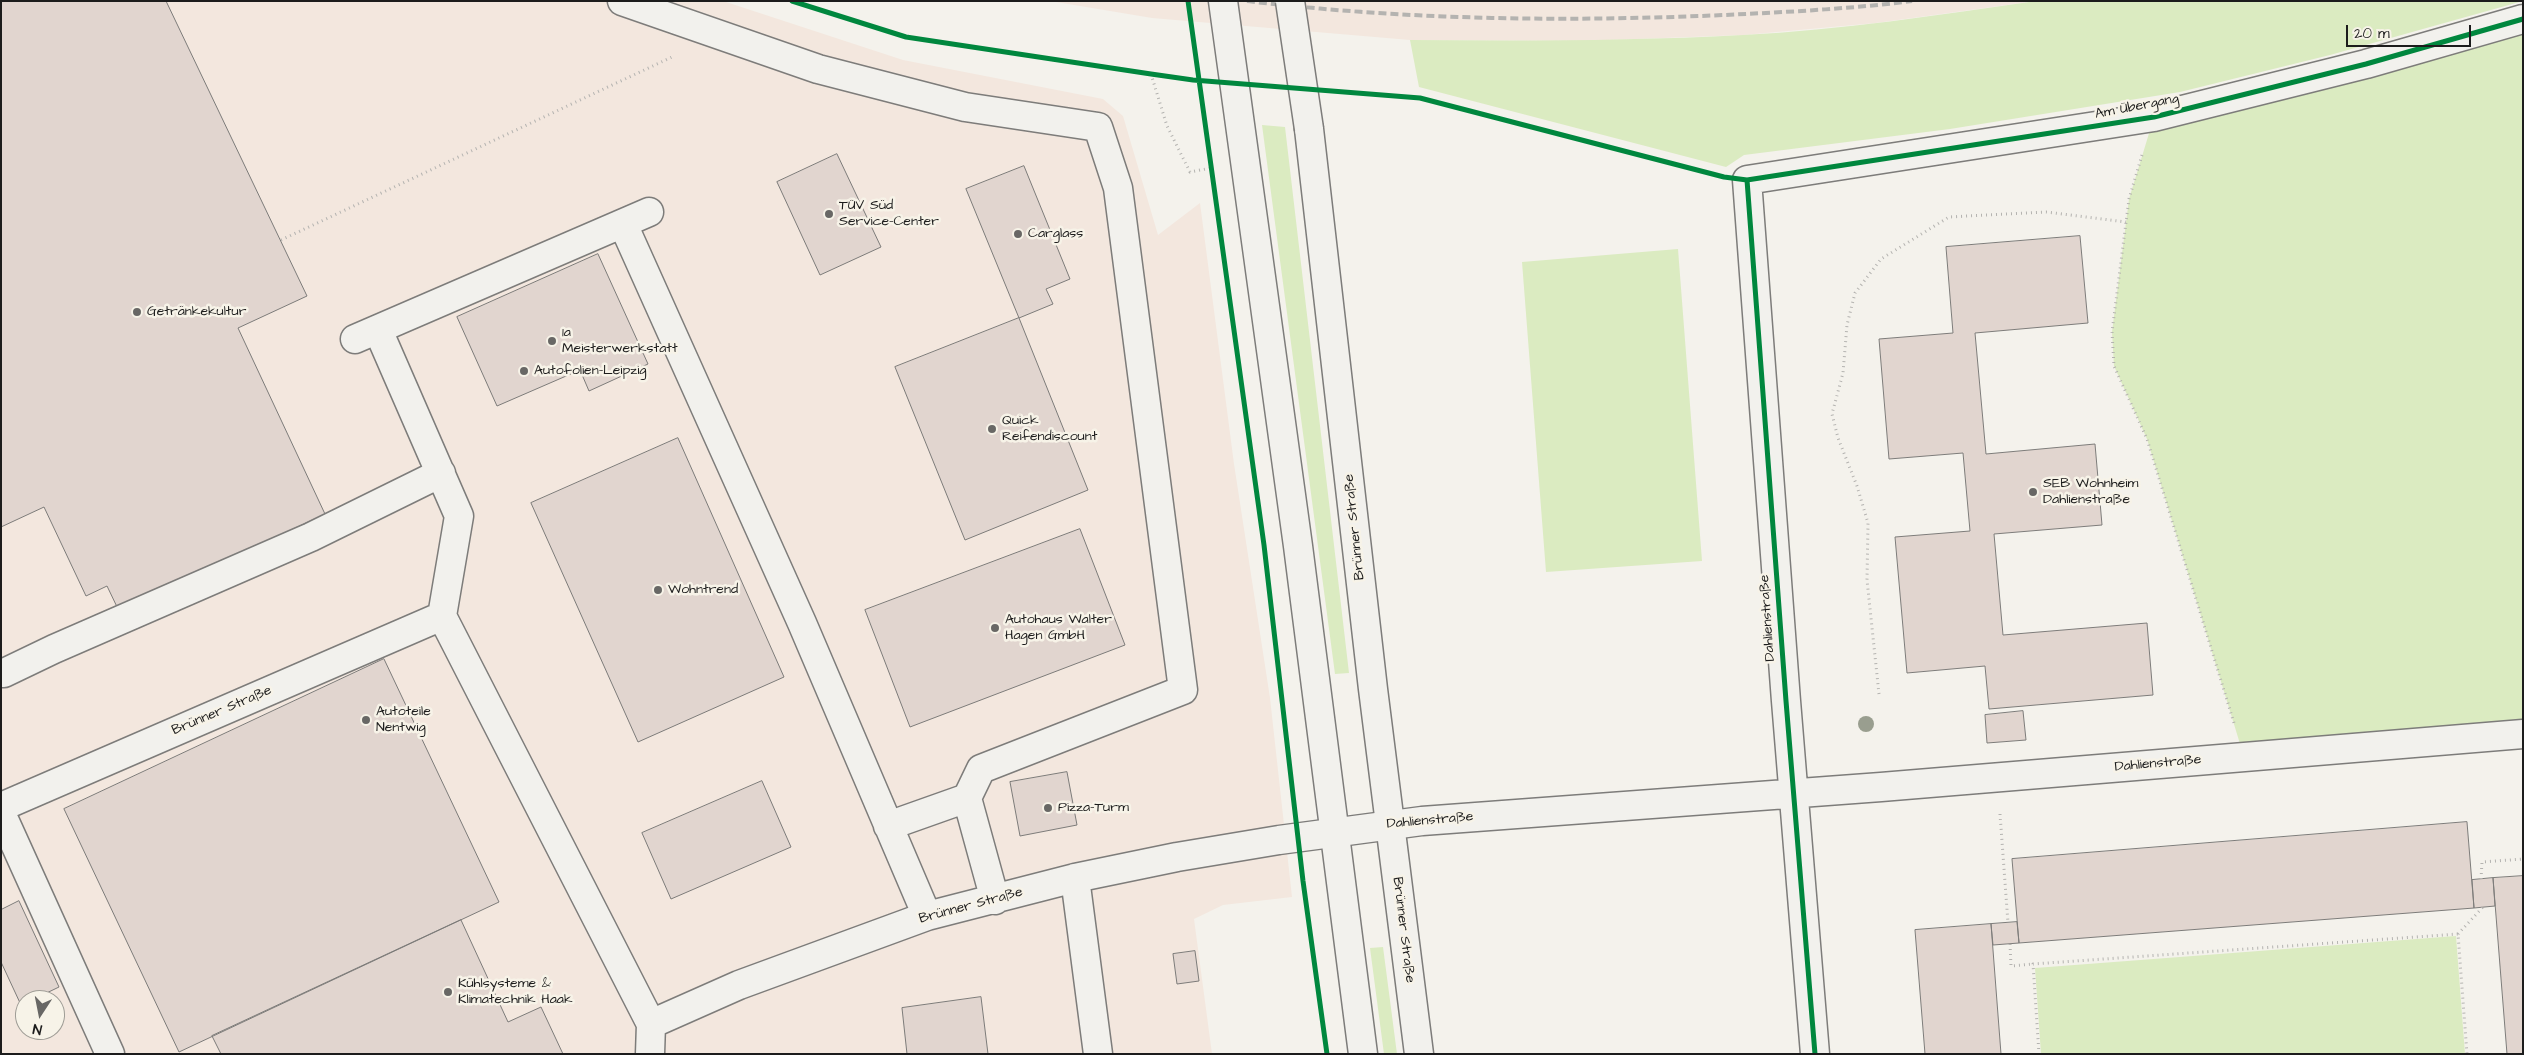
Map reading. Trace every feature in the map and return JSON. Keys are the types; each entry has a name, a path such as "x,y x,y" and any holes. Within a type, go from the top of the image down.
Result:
{"street":[{"path":"622,1 818,69 965,106 1098,127 1118,188 1183,690 981,769 966,798 994,900"},
{"path":"1222,1 1335,832 1363,1054"},
{"name":"Brünner Straße","path":"1290,1 1309,129 1390,824 1419,1054"},
{"name":"Am Übergang","path":"1747,180 2154,117 2366,64 2523,20"},
{"name":"Dahlienstraße","path":"1747,180 1815,1054"},
{"path":"649,212 553,252 367,335 441,474 459,516 442,616 651,1024 650,1054"},
{"path":"623,224 802,623 927,916"},
{"path":"4,673 54,649 311,537 441,474"},
{"name":"Brünner Straße","path":"1,807 442,616"},
{"name":"Dahlienstraße","path":"1335,832 1390,824 1794,794 2523,734"},
{"path":"888,826 966,798"},
{"path":"1,814 110,1054"},
{"name":"Brünner Straße","path":"651,1024 739,985 927,916 1075,878 1177,857 1335,832"},
{"path":"1075,878 1098,1054"}],"path":[{"path":"281,240 681,53 690,24"},
{"path":"1151,74 1167,126 1190,172 1212,168"},
{"path":"2154,117 2129,199 2112,332 2114,366 2147,439 2244,757"},
{"path":"1879,694 1868,580 1868,523 1857,486 1838,438 1832,414 1843,372 1847,325 1855,293 1881,259 1949,217 2046,212 2126,222"},
{"path":"1997,777 2008,923"},
{"path":"2481,879 2482,862 2523,859"},
{"path":"2010,944 2011,966 2458,934 2483,907"},
{"path":"2458,934 2467,1054"},
{"path":"2033,964 2039,1054"}],"shaded area":[{"path":"1,1 723,1 903,60 1103,99 1123,116 1158,235 1200,203 1234,464 1270,698 1292,897 1223,905 1194,919 1212,1054 1,1054"},
{"path":"1050,1 2036,1 1876,23 1744,35 1581,41 1410,40 1152,18"}],"green space":[{"path":"2036,1 2523,1 2330,55 2180,92 1950,129 1744,155 1726,167 1419,87 1410,40 1576,40 1780,33 1927,17"},
{"path":"2523,19 2523,734 2244,757 2147,439 2114,366 2112,332 2129,199 2154,117"},
{"path":"1262,125 1285,127 1349,673 1335,674"},
{"path":"1678,249 1702,561 1546,572 1522,262"},
{"path":"2456,936 2465,1054 2041,1054 2035,968"},
{"path":"1383,947 1397,1054 1384,1054 1370,948"}],"building":[{"name":"Getränkekultur","path":"1,1 166,1 307,296 238,328 325,514 119,611 107,586 86,596 44,507 1,527"},
{"name":"TÜV Süd Service-Center","path":"837,154 881,247 820,275 777,182"},
{"name":"Carglass","path":"1024,166 1070,279 1046,289 1053,304 1019,318 966,189"},
{"name":"SEB Wohnheim Dahlienstraße","path":"2080,236 2088,323 1975,333 1986,454 2095,444 2102,525 1994,534 2003,635 2147,623 2153,695 1989,709 1985,666 1907,673 1895,537 1970,531 1963,453 1889,459 1879,339 1953,333 1946,247"},
{"name":"1a Meisterwerkstatt","path":"598,254 648,364 589,391 580,370 497,406 457,317"},
{"name":"Quick Reifendiscount","path":"1019,318 1088,490 965,540 895,367"},
{"name":"Wohntrend","path":"678,438 784,677 638,742 531,503"},
{"name":"Autohaus Walter Hagen GmbH","path":"1080,529 1125,645 910,727 865,610"},
{"path":"384,659 499,902 179,1052 64,809"},
{"path":"2023,711 2026,740 1987,743 1985,715"},
{"path":"1067,772 1077,825 1020,836 1010,782"},
{"path":"762,781 791,847 671,899 642,833"},
{"path":"2467,822 2474,908 2019,943 2012,859"},
{"path":"2523,876 2523,1054 2507,1054 2493,878"},
{"path":"2493,878 2495,906 2474,908 2472,880"},
{"path":"19,901 59,987 53,990 15,990 15,992 1,962 1,910"},
{"path":"461,920 508,1022 541,1007 563,1054 221,1054 212,1036"},
{"path":"2017,922 2019,943 1993,945 1991,924"},
{"path":"1991,924 2001,1054 1925,1054 1915,930"},
{"path":"1195,951 1199,981 1177,984 1173,954"},
{"path":"981,997 988,1054 907,1054 902,1008"}],"railway":[{"path":"1247,1 1425,16 1545,19 1724,15 1842,8 1912,1"}],"cycle path":[{"path":"792,1 906,37 1193,80 1420,98 1724,177 1747,180 2154,117 2366,64 2523,19"},
{"path":"1188,1 1264,545 1303,881 1327,1054"},
{"path":"1747,180 1786,701 1815,1054"}],"place":[{"name":"TÜV Süd Service-Center","path":"829,214"},
{"name":"Carglass","path":"1018,234"},
{"name":"Getränkekultur","path":"137,312"},
{"name":"1a Meisterwerkstatt","path":"552,341"},
{"name":"Autofolien-Leipzig","path":"524,371"},
{"name":"Quick Reifendiscount","path":"992,429"},
{"name":"SEB Wohnheim Dahlienstraße","path":"2033,492"},
{"name":"Wohntrend","path":"658,590"},
{"name":"Autohaus Walter Hagen GmbH","path":"995,628"},
{"name":"Autoteile Nentwig","path":"366,720"},
{"name":"Pizza-Turm","path":"1048,808"},
{"name":"Kühlsysteme & Klimatechnik Haak","path":"448,992"}]}
